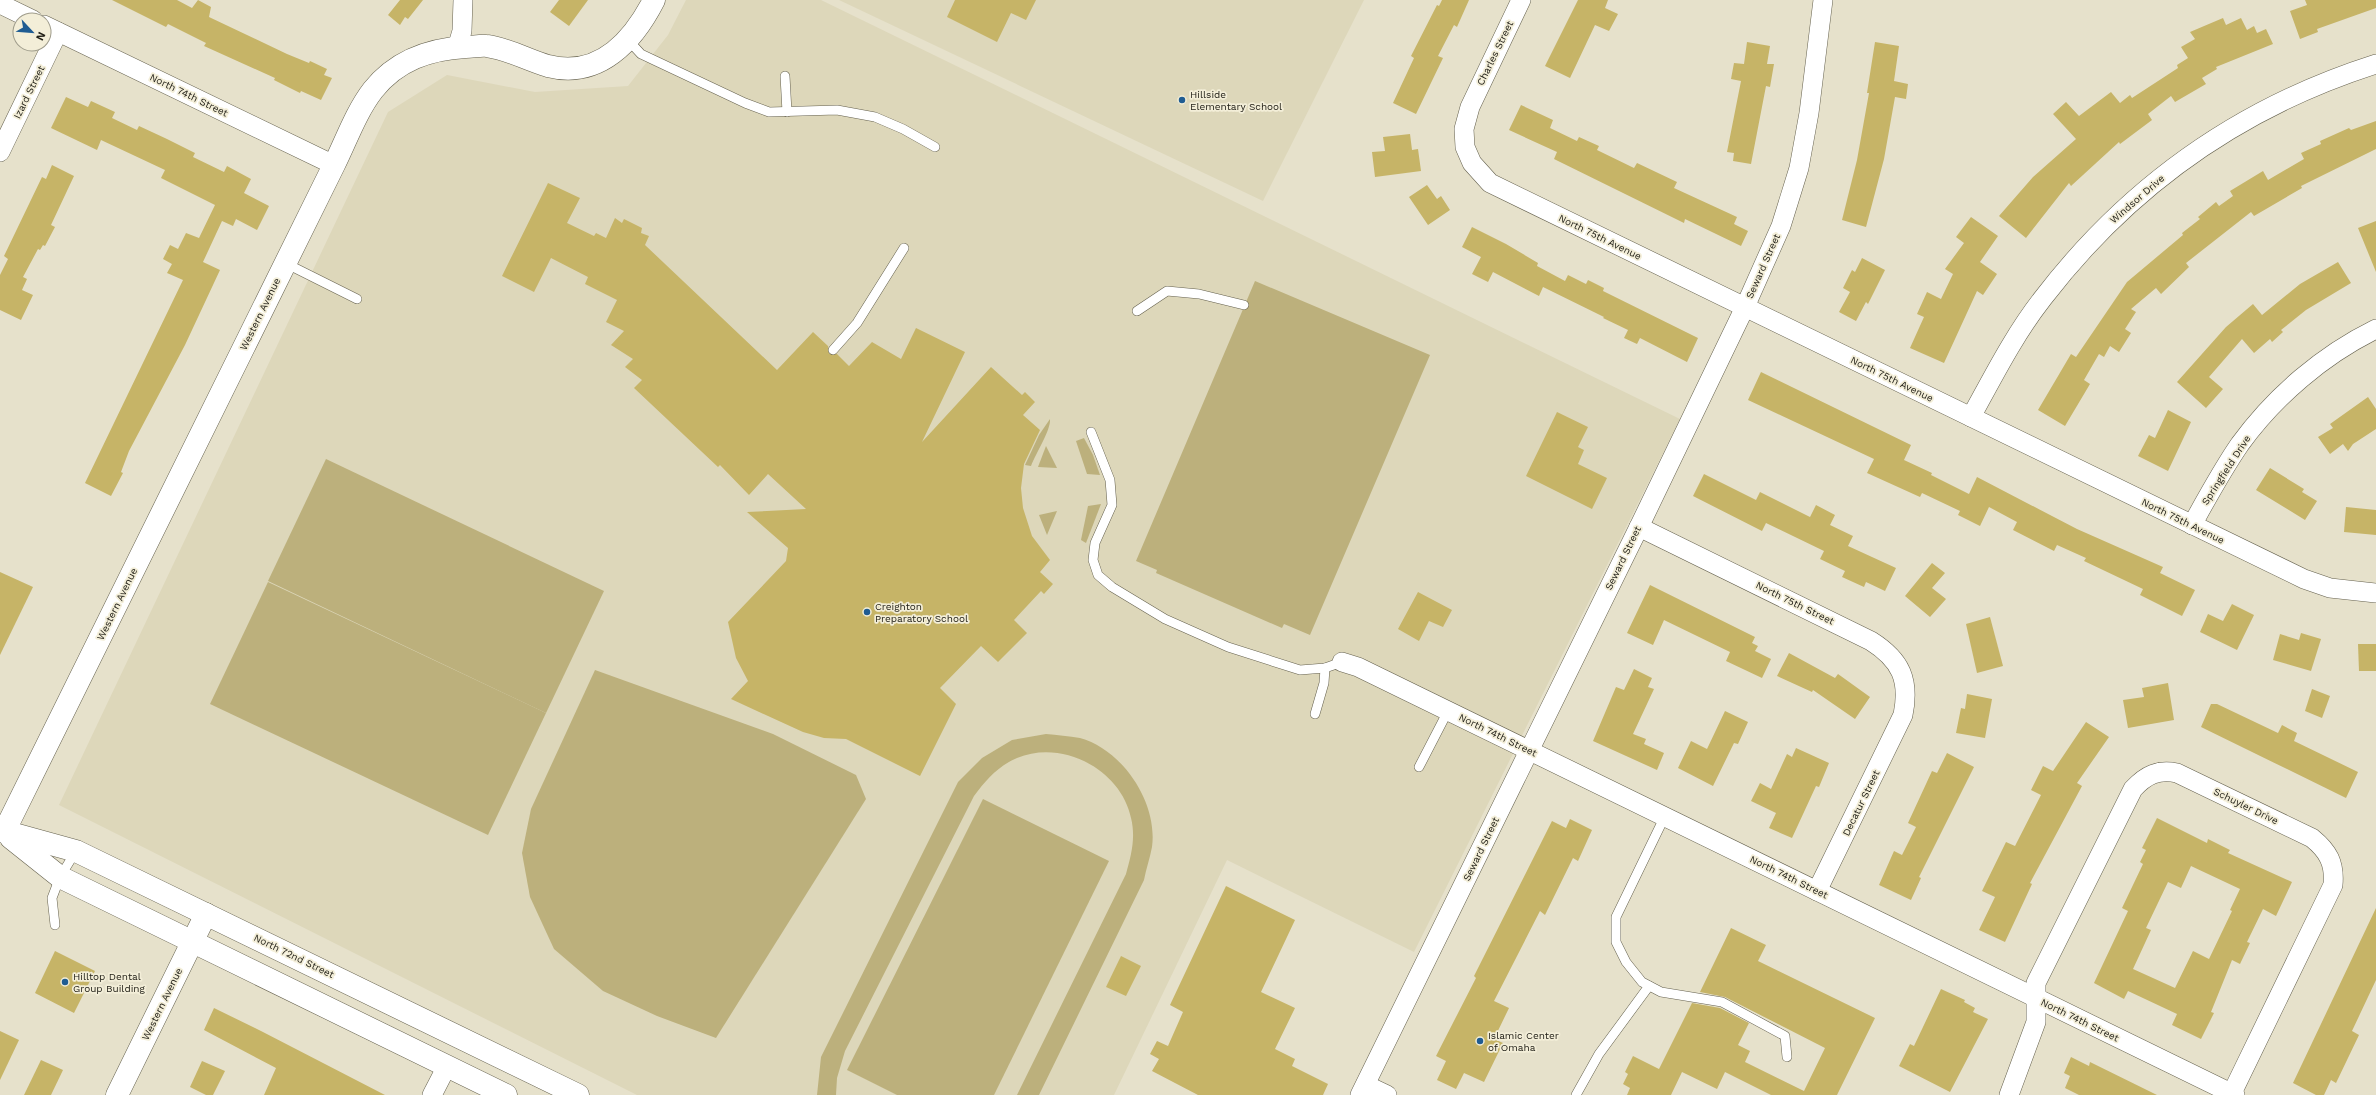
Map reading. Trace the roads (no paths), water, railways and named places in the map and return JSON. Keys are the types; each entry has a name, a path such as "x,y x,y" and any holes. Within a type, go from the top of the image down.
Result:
{"street":[{"path":"458,48 462,31 463,0"},
{"name":"Western Avenue","path":"2,831 364,104 374,90 392,72 412,59 437,49 486,46 510,51 547,66 579,67 598,62 617,51 629,41 641,24 654,0"},
{"name":"Charles Street","path":"1470,107 1521,0"},
{"name":"Seward Street","path":"1363,1090 1745,307 1781,226 1799,168 1809,113 1823,0"},
{"path":"0,4 16,12"},
{"name":"North 74th Street","path":"52,29 334,165"},
{"name":"Izard Street","path":"0,152 41,52"},
{"name":"Windsor Drive","path":"1971,418 2010,346 2042,299 2083,249 2131,202 2181,161 2236,125 2294,96 2376,64"},
{"name":"North 75th Avenue","path":"1470,107 1464,129 1465,147 1472,163 1490,183 2304,579 2330,588 2376,593"},
{"name":"Springfield Drive","path":"2192,525 2240,444 2267,411 2295,384 2328,357 2376,329"},
{"name":"North 75th Street","path":"1638,527 1871,640 1884,649 1895,661 1902,674 1906,698 1903,715"},
{"name":"North 74th Street","path":"1334,665 1358,667 2234,1094"},
{"name":"Decatur Street","path":"1817,891 1903,715"},
{"name":"Schuyler Drive","path":"2037,999 2036,983 2133,789 2142,779 2151,774 2168,771 2177,772 2312,838 2322,847 2331,860 2334,872 2333,885 2234,1094"},
{"path":"2,831 60,877 506,1095"},
{"name":"North 72nd Street","path":"2,831 76,851 578,1095"},
{"name":"Western Avenue","path":"117,1095 206,914"},
{"path":"2008,1095 2036,1022 2037,999"},
{"path":"432,1095 446,1066"},
{"path":"1363,1090 1387,1095"}],"lane":[{"path":"629,41 641,54 745,103 769,112 837,110 875,117 902,129 935,147"},
{"path":"785,76 787,112"},
{"path":"833,350 857,323 904,248"},
{"path":"285,264 357,299"},
{"path":"1137,311 1168,291 1199,294 1244,305"},
{"path":"1091,432 1110,480 1112,505 1095,543 1093,560 1098,575 1112,587 1165,619 1228,647 1300,670 1334,665"},
{"path":"1315,714 1324,683 1334,665"},
{"path":"1419,766 1448,711"},
{"path":"1664,816 1616,917 1616,942 1626,962 1642,982 1661,992 1682,997 1700,998 1722,1002 1785,1036 1788,1057"},
{"path":"55,925 52,898 60,877 76,851"},
{"path":"1576,1095 1599,1054 1649,986"}],"place":[{"name":"Hillside Elementary School","path":"1182,100"},
{"name":"Creighton Preparatory School","path":"867,612"},
{"name":"Hilltop Dental Group Building","path":"65,982"},
{"name":"Islamic Center of Omaha","path":"1480,1041"}]}
